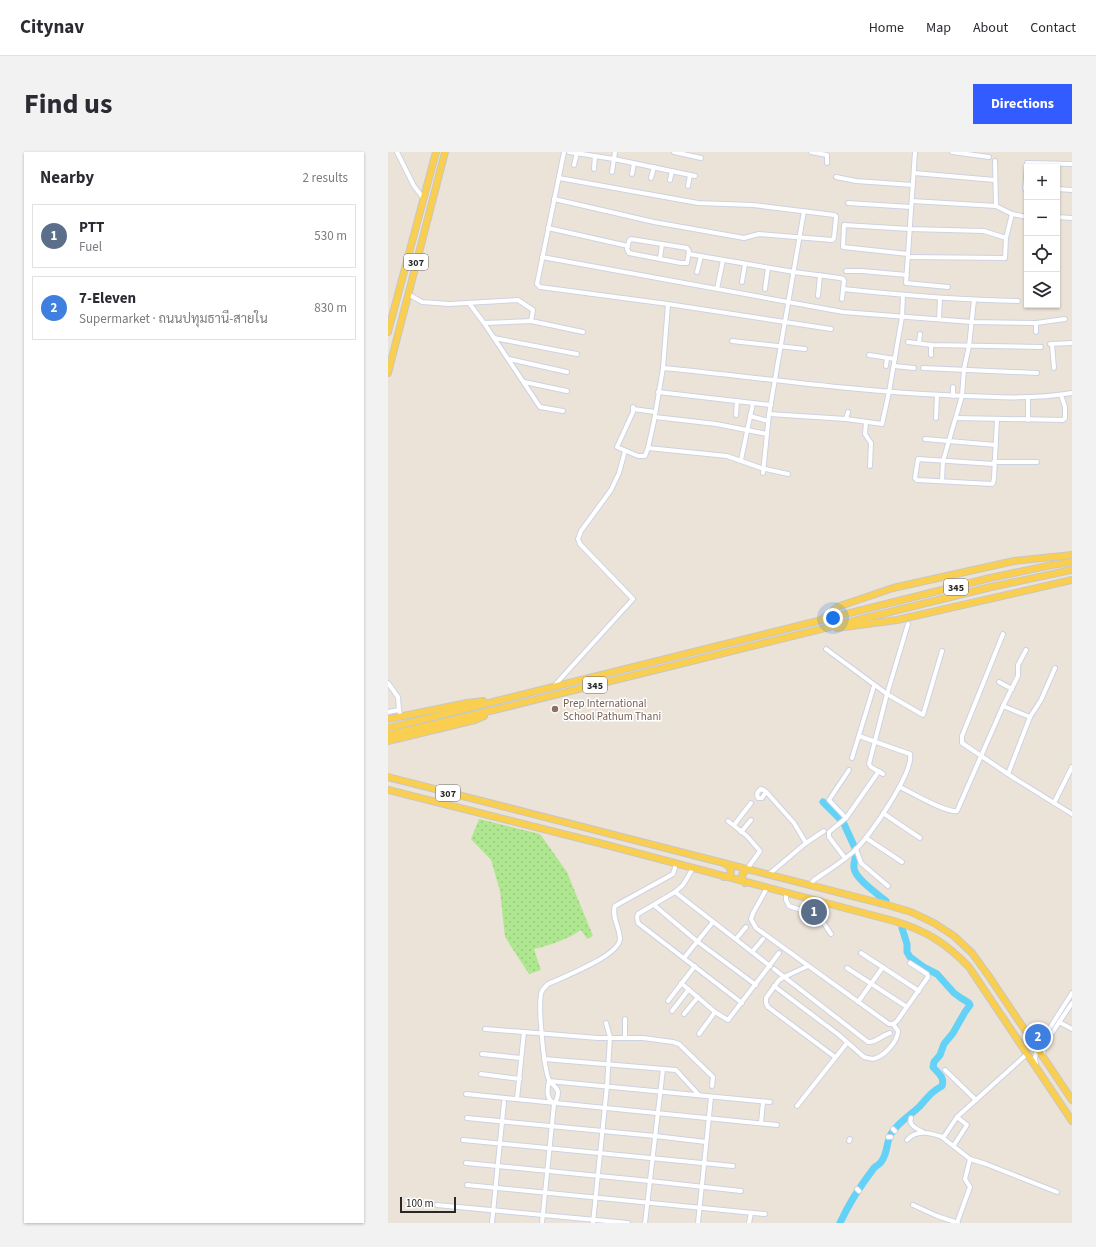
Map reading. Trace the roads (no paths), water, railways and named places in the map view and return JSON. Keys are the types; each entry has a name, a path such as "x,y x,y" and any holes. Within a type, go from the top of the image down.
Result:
{"main road":[{"name":"307","path":"388,332 436,152"},
{"name":"307","path":"388,373 445,152"},
{"path":"408,256 417,258"},
{"path":"821,620 837,607 893,588 993,564 1034,558 1072,555"},
{"name":"345","path":"390,727 998,576 1072,562"},
{"name":"345","path":"388,735 692,660 822,629 845,625 991,587 1071,570"},
{"path":"845,625 897,620 1071,580"},
{"path":"388,719 400,714 467,703 511,698"},
{"path":"388,741 475,720 498,709"},
{"name":"307","path":"389,777 899,908 923,917 945,930 963,944 980,964 1072,1100"},
{"name":"307","path":"388,790 693,868 906,925 927,933 945,945 961,959 978,978 1072,1121"},
{"path":"724,877 729,876 731,872 726,864"},
{"path":"745,883 742,875 747,869"}],"street":[{"path":"397,152 414,186 424,199"},
{"path":"564,152 537,284 540,287 668,304 831,329"},
{"path":"570,152 614,159 695,176"},
{"path":"612,172 615,152"},
{"path":"674,152 701,158"},
{"path":"811,152 827,155 827,163"},
{"path":"915,152 906,283 948,287"},
{"path":"952,152 989,157"},
{"path":"574,165 577,153"},
{"path":"594,169 595,156"},
{"path":"995,161 996,206"},
{"path":"632,174 634,163"},
{"path":"1028,164 1072,164"},
{"path":"651,178 654,167"},
{"path":"670,180 672,171"},
{"path":"914,173 995,180"},
{"path":"688,186 690,175"},
{"path":"836,177 856,181 913,185"},
{"path":"554,199 654,222 744,238 759,234 800,236 832,240 834,238 836,216 733,203 698,203 559,178"},
{"path":"1060,189 1072,190"},
{"path":"912,201 996,206 1012,214 1024,216"},
{"path":"848,202 911,207"},
{"path":"763,470 769,414 804,211"},
{"path":"1006,238 984,232 844,226 843,247 908,255 1004,258 1006,238 1012,214"},
{"path":"1060,217 1072,218"},
{"path":"548,228 628,246"},
{"path":"631,239 687,248 689,254 687,263 685,264 629,252 627,250 628,246 631,239"},
{"path":"660,259 662,244"},
{"path":"689,254 843,279 842,299"},
{"path":"542,256 843,312 902,317 939,318 972,322 1036,323 1065,319"},
{"path":"697,272 701,256"},
{"path":"717,289 723,260"},
{"path":"742,282 745,264"},
{"path":"765,289 768,268"},
{"path":"846,271 907,275"},
{"path":"818,296 820,275"},
{"path":"843,289 940,298 1018,301"},
{"path":"408,294 422,302 449,304 518,300 533,310 531,321"},
{"path":"769,414 846,419 882,424 902,317 903,295"},
{"path":"939,318 940,298"},
{"path":"942,481 943,461 962,396 964,369 969,346 974,300"},
{"path":"469,303 540,407 563,411"},
{"path":"668,304 663,368 655,415 646,455 641,457 618,447 630,420 633,408 655,415 716,424 767,434"},
{"path":"484,323 531,321 583,332"},
{"path":"1036,323 1036,332"},
{"path":"919,343 920,334"},
{"path":"494,338 577,354"},
{"path":"732,341 805,349"},
{"path":"908,342 931,345 1041,347"},
{"path":"1054,368 1051,344 1072,343"},
{"path":"931,345 931,355"},
{"path":"869,355 895,359"},
{"path":"886,366 887,358"},
{"path":"508,359 567,372"},
{"path":"894,366 914,368"},
{"path":"663,368 889,392 953,396 1028,397 1047,397 1072,394"},
{"path":"923,368 1037,373"},
{"path":"524,382 567,391"},
{"path":"953,396 954,387"},
{"path":"658,392 771,405"},
{"path":"936,418 937,395"},
{"path":"956,418 1064,420 1065,407 1061,395"},
{"path":"1028,397 1028,420"},
{"path":"736,415 737,401"},
{"path":"740,460 752,403"},
{"path":"846,419 848,412"},
{"path":"750,416 768,421"},
{"path":"997,419 996,445 994,464 993,483 992,484 917,480 915,478 918,459 994,464 1037,462"},
{"path":"866,422 865,434 871,443 870,466"},
{"path":"926,439 996,445"},
{"path":"648,448 722,455 740,460 763,470 788,474"},
{"path":"553,687 633,599 580,544 578,539 581,531 611,490 625,451"},
{"path":"845,858 829,837 829,834 830,831 846,818 881,773 869,764 887,694 908,624"},
{"path":"1003,634 962,739 962,743 981,757 1072,814"},
{"path":"826,649 874,686 923,714 942,651"},
{"path":"900,787 947,809 957,811 1003,706 1019,674 1018,665 1026,650"},
{"path":"1008,774 1030,717 1041,700 1054,668"},
{"path":"999,682 1012,688"},
{"path":"388,683 398,697 400,714 388,712"},
{"path":"852,758 874,686"},
{"path":"1003,706 1030,717"},
{"path":"810,885 856,849 866,838 900,787 911,758 910,754 859,736"},
{"path":"1054,804 1072,767"},
{"path":"846,818 829,800 849,770"},
{"path":"766,792 776,801 794,823 806,843"},
{"path":"734,825 751,803"},
{"path":"884,813 920,838"},
{"path":"741,832 751,820"},
{"path":"728,821 760,851 747,869"},
{"path":"768,875 806,843 824,831"},
{"path":"866,838 902,862"},
{"path":"856,849 860,863 888,886"},
{"path":"554,1104 550,1101 547,1093 549,1081 544,1059 540,1003 542,991 548,984 609,955 616,948 620,938 619,928 614,913 615,906 673,874 676,864"},
{"path":"693,868 683,884 675,892 638,914 638,923 742,1003"},
{"path":"767,888 751,919 756,928 889,1024 894,1024"},
{"path":"675,892 868,1042 874,1042 882,1036 890,1033"},
{"path":"786,893 786,900 789,906 819,916 831,934"},
{"path":"819,916 823,903"},
{"path":"654,905 698,942 756,985"},
{"path":"684,958 713,922"},
{"path":"736,939 746,927"},
{"path":"752,952 763,940"},
{"path":"861,953 919,991"},
{"path":"681,984 689,989 715,1012 728,1020 772,967 780,954"},
{"path":"894,1024 928,978 927,974 910,963"},
{"path":"668,1001 695,966"},
{"path":"808,966 784,976 774,986 766,998 766,1003 768,1007 835,1057"},
{"path":"858,1002 883,967"},
{"path":"847,968 907,1007"},
{"path":"774,986 868,1059 876,1059 885,1052 897,1038 898,1031 894,1024"},
{"path":"672,1011 689,989"},
{"path":"1038,1068 1034,1058 1037,1048 1072,993"},
{"path":"684,1014 698,997"},
{"path":"1043,1057 1044,1045 1072,1003"},
{"path":"700,1034 715,1012"},
{"path":"625,1019 625,1038"},
{"path":"1059,1022 1072,1030"},
{"path":"593,1221 607,1086 610,1037 606,1023"},
{"path":"485,1029 598,1038 643,1038 676,1042 713,1077 712,1086"},
{"path":"517,1099 524,1032"},
{"path":"797,1106 847,1043"},
{"path":"482,1054 521,1058"},
{"path":"942,1137 957,1117 1027,1054"},
{"path":"544,1059 677,1070 699,1095"},
{"path":"645,1223 663,1069"},
{"path":"945,1070 976,1100"},
{"path":"481,1074 520,1079"},
{"path":"549,1081 770,1102"},
{"path":"542,1223 554,1104 558,1098 556,1088 549,1081"},
{"path":"466,1094 554,1104 777,1125"},
{"path":"698,1223 711,1097"},
{"path":"492,1223 504,1102"},
{"path":"761,1123 763,1102"},
{"path":"954,1145 967,1125 957,1117"},
{"path":"467,1118 706,1142"},
{"path":"911,1118 911,1124 924,1132 942,1137 970,1159 1057,1192"},
{"path":"907,1140 914,1134 924,1132"},
{"path":"463,1140 732,1166"},
{"path":"913,1205 958,1223 970,1187 965,1179 970,1159"},
{"path":"466,1163 650,1180 741,1191"},
{"path":"467,1185 765,1214"},
{"path":"436,1205 494,1209 593,1221 628,1223"},
{"path":"749,1223 750,1213"}],"waterway":[{"path":"823,802 841,820"},
{"path":"844,824 855,848"},
{"path":"856,852 854,866 858,877 886,901"},
{"path":"840,1223 847,1208 860,1188 874,1168 883,1159 889,1137 894,1130 932,1093 942,1086 943,1080 933,1067 934,1062 940,1055 944,1044 953,1033 970,1005 954,993 937,974 925,968 910,957 907,952 907,944 902,928"}],"place":[{"name":"Prep International School Pathum Thani","path":"555,709"},
{"name":"PTT","path":"814,912"},
{"name":"7-Eleven","path":"1038,1037"}]}
